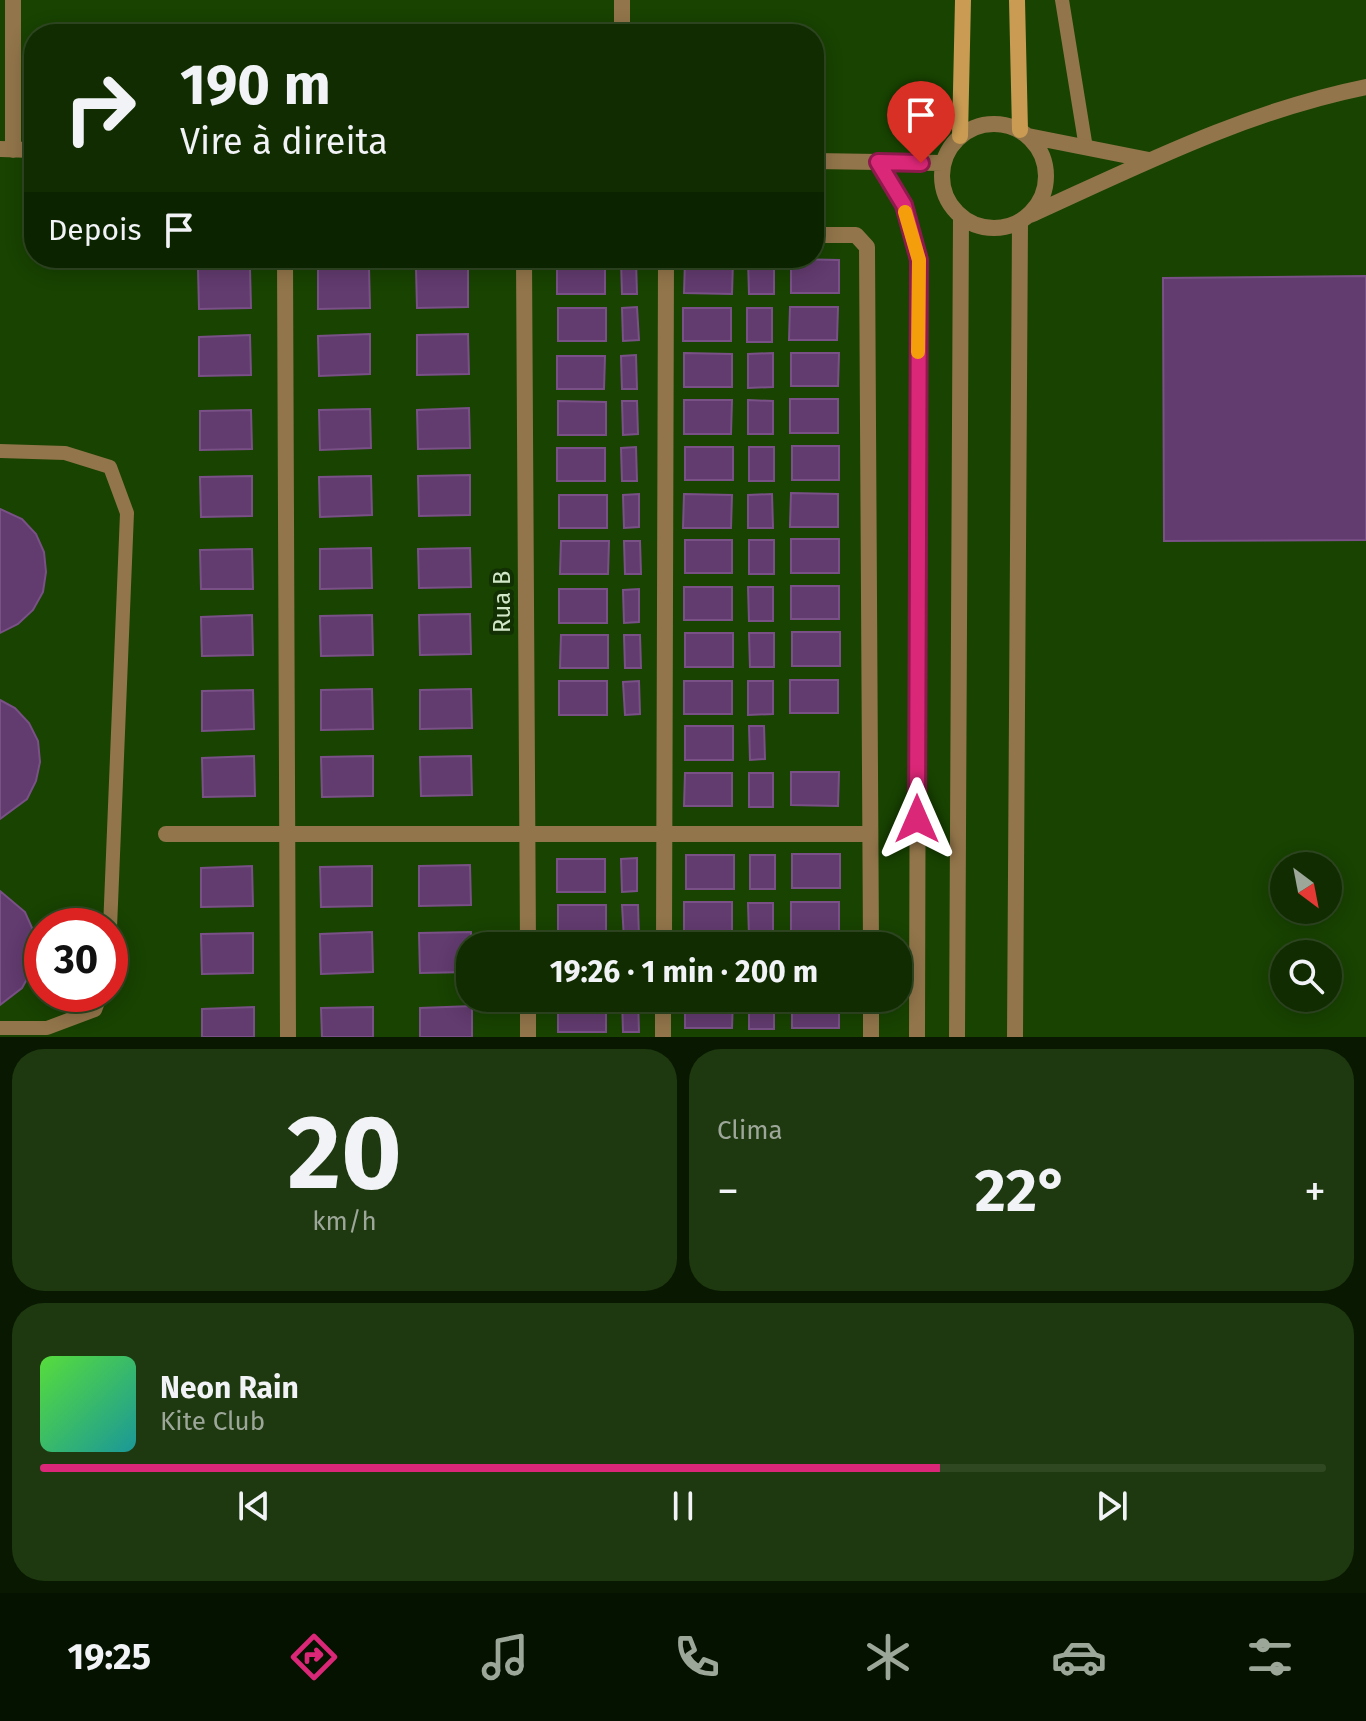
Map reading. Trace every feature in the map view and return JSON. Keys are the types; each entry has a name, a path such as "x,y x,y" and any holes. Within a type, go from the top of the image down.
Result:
{"main road":[{"path":"960,136 963,0"},
{"path":"1017,0 1024,133"}],"street":[{"path":"6,150 13,0"},
{"path":"622,0 622,24"},
{"path":"1149,160 989,124 960,136 943,163 944,193 961,217 989,229 1025,218 1149,160 1304,100 1366,87"},
{"path":"1015,1037 1025,218 1043,196 1047,175 1042,153 1024,133"},
{"path":"824,161 943,163"},
{"path":"878,162 904,205 919,260 917,1037"},
{"path":"957,1037 961,217"},
{"path":"824,235 856,235 867,247 871,932"},
{"path":"285,268 288,1037"},
{"name":"Rua B","path":"524,268 528,932"},
{"path":"664,932 666,268"},
{"path":"166,834 870,834"},
{"path":"528,1012 528,1037"},
{"path":"663,1012 663,1037"},
{"path":"871,1012 871,1037"}],"lane":[{"path":"1062,0 1086,148"},
{"path":"0,451 65,453 110,467 127,513 111,908"},
{"path":"0,1028 47,1028 90,1012"}],"shaded area":[{"path":"0,0 1366,0 1366,1037 0,1037"}],"building":[{"path":"824,260 839,260 839,293 791,293 791,268 824,268"},
{"path":"369,268 370,308 318,309 318,269"},
{"path":"416,268 468,268 468,307 417,308"},
{"path":"557,268 605,268 605,294 557,294"},
{"path":"621,268 636,268 637,294 622,294"},
{"path":"685,268 733,268 732,294 684,293"},
{"path":"748,268 774,268 774,294 749,294"},
{"path":"198,269 250,269 251,308 199,309"},
{"path":"1366,276 1366,540 1164,541 1163,278"},
{"path":"637,307 639,340 623,341 622,308"},
{"path":"790,307 838,307 837,340 789,340"},
{"path":"558,308 606,308 606,341 558,341"},
{"path":"683,308 731,308 731,341 683,341"},
{"path":"747,308 772,308 772,342 747,342"},
{"path":"370,334 370,374 319,376 318,336"},
{"path":"468,334 469,374 417,375 417,335"},
{"path":"250,335 251,375 199,376 199,337"},
{"path":"684,353 732,354 732,387 684,387"},
{"path":"773,353 773,387 748,388 748,354"},
{"path":"791,353 839,353 838,386 791,386"},
{"path":"636,355 637,389 622,389 621,356"},
{"path":"557,356 605,356 604,389 557,389"},
{"path":"790,399 838,399 838,433 790,433"},
{"path":"684,400 732,400 731,434 684,434"},
{"path":"748,400 773,401 773,434 748,434"},
{"path":"558,401 606,402 606,435 558,435"},
{"path":"622,401 637,401 638,434 623,435"},
{"path":"469,408 470,448 418,449 417,410"},
{"path":"370,409 371,448 320,450 319,410"},
{"path":"251,410 252,449 200,450 200,411"},
{"path":"792,446 839,446 839,480 792,480"},
{"path":"636,447 637,481 622,481 621,448"},
{"path":"685,447 733,447 733,480 685,480"},
{"path":"749,447 774,447 774,481 749,481"},
{"path":"557,448 605,448 605,481 557,481"},
{"path":"470,475 470,515 419,516 418,476"},
{"path":"252,476 252,516 201,517 200,477"},
{"path":"371,476 372,515 320,517 319,477"},
{"path":"791,493 838,494 838,527 790,527"},
{"path":"639,494 639,527 624,528 623,495"},
{"path":"684,494 732,495 731,528 683,528"},
{"path":"772,494 773,528 748,528 748,495"},
{"path":"559,495 607,495 607,528 559,528"},
{"path":"0,509 22,519 36,534 44,552 46,572 43,592 33,610 18,624 0,633"},
{"path":"791,539 839,539 839,573 791,573"},
{"path":"685,540 732,540 732,573 685,573"},
{"path":"749,540 774,540 774,574 749,574"},
{"path":"561,541 609,541 608,574 560,574"},
{"path":"624,541 640,541 641,574 625,574"},
{"path":"371,548 372,588 320,589 320,549"},
{"path":"470,548 471,587 419,588 418,549"},
{"path":"252,549 253,589 201,589 200,550"},
{"path":"791,586 839,586 839,619 791,619"},
{"path":"684,587 732,587 732,620 684,620"},
{"path":"748,587 773,587 773,621 749,621"},
{"path":"559,589 607,589 607,623 559,623"},
{"path":"639,589 639,622 624,623 623,590"},
{"path":"470,614 471,654 420,655 419,615"},
{"path":"252,615 253,655 202,656 201,617"},
{"path":"372,615 373,655 321,656 320,616"},
{"path":"792,632 840,632 840,666 792,666"},
{"path":"685,633 733,633 733,667 685,667"},
{"path":"749,633 774,633 774,667 750,667"},
{"path":"561,635 608,635 608,668 560,668"},
{"path":"624,635 640,635 641,668 625,668"},
{"path":"790,680 838,680 838,713 790,713"},
{"path":"559,681 607,681 607,715 559,715"},
{"path":"639,681 640,714 625,715 623,682"},
{"path":"684,681 732,681 732,714 684,714"},
{"path":"748,681 773,681 773,714 748,715"},
{"path":"372,689 373,729 321,730 321,690"},
{"path":"471,689 472,728 420,729 420,690"},
{"path":"253,690 254,729 202,731 202,691"},
{"path":"0,700 15,708 29,723 38,741 40,762 36,781 27,799 0,819"},
{"path":"685,726 733,726 733,760 685,760"},
{"path":"749,726 764,726 765,759 750,760"},
{"path":"254,756 255,796 203,797 202,758"},
{"path":"373,756 373,796 322,797 321,757"},
{"path":"471,756 472,795 421,796 420,757"},
{"path":"791,772 839,772 838,806 791,805"},
{"path":"685,773 732,773 732,806 684,806"},
{"path":"749,773 773,773 773,807 749,807"},
{"path":"792,854 840,854 840,888 792,888"},
{"path":"686,855 734,855 734,889 686,889"},
{"path":"750,855 775,855 775,889 750,889"},
{"path":"637,858 637,891 622,892 621,859"},
{"path":"557,859 605,859 605,892 557,892"},
{"path":"470,865 471,905 419,906 419,866"},
{"path":"252,866 253,906 201,907 201,868"},
{"path":"372,866 372,906 321,907 320,867"},
{"path":"0,891 24,911 24,984 0,1005"},
{"path":"684,902 732,902 732,932 684,932"},
{"path":"791,902 839,902 839,932 791,932"},
{"path":"748,903 773,903 773,932 749,932"},
{"path":"558,905 606,905 606,932 558,932"},
{"path":"622,905 638,905 639,932 624,932"},
{"path":"372,932 373,972 321,974 320,934"},
{"path":"456,932 456,972 420,973 419,933"},
{"path":"253,933 253,973 202,974 201,934"},
{"path":"254,1007 254,1037 202,1037 202,1009"},
{"path":"373,1007 373,1037 322,1037 321,1008"},
{"path":"456,1007 456,1012 472,1012 472,1037 420,1037 420,1008"},
{"path":"558,1012 606,1012 606,1032 558,1032"},
{"path":"622,1012 638,1012 639,1032 623,1032"},
{"path":"685,1012 733,1012 732,1028 685,1028"},
{"path":"749,1012 774,1012 774,1029 749,1029"},
{"path":"792,1012 839,1012 839,1028 792,1028"}],"slow traffic":[{"path":"905,212 919,260 918,352"}],"route":[{"path":"917,819 919,260 904,205 878,162 921,163"}]}
